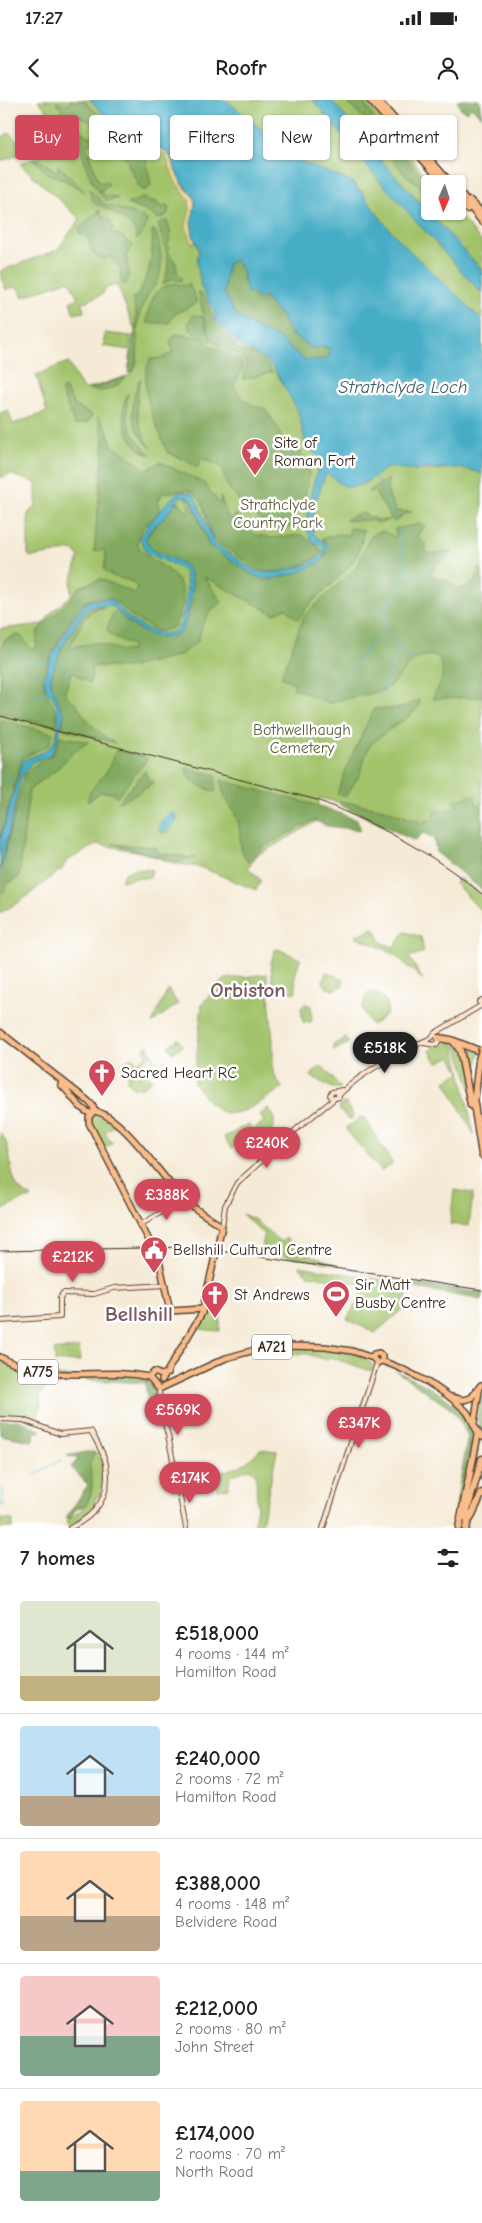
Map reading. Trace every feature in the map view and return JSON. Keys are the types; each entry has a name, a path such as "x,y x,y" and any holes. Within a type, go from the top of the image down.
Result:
{"highway":[{"path":"370,100 437,175"},
{"path":"377,100 445,175"},
{"path":"466,196 482,213"},
{"path":"466,201 482,221"},
{"path":"466,208 482,227"},
{"path":"435,1040 457,1043 482,1050 474,1092 476,1126"},
{"path":"457,1043 482,1155"},
{"path":"480,1062 478,1093 482,1136"},
{"path":"460,1528 480,1436"},
{"path":"460,1528 482,1459"},
{"path":"466,1528 482,1474"},
{"path":"466,1528 482,1493"}],"main road":[{"path":"0,1032 94,1106 89,1123 159,1260 166,1285 170,1311 203,1309"},
{"path":"0,1037 53,1078 78,1102 84,1111 100,1112 114,1122 148,1154 184,1199 222,1226 203,1309 159,1389 149,1376"},
{"path":"78,1102 84,1098"},
{"name":"A721","path":"163,1383 175,1383 226,1358 262,1348 288,1346 325,1347 373,1358 409,1373 442,1392 467,1412 480,1436"},
{"name":"A721","path":"373,1358 374,1354 380,1353 382,1356 379,1362"},
{"name":"A775","path":"0,1357 14,1365 45,1374 129,1373 149,1376 154,1372 158,1374"},
{"path":"163,1383 158,1374 168,1372"},
{"name":"A721","path":"442,1392 463,1400 476,1394 481,1384"},
{"name":"A721","path":"474,1425 481,1384"}],"street":[{"path":"222,1226 225,1206 238,1183 327,1103 332,1098 332,1092 338,1093 345,1090 416,1044 435,1040 439,1031 481,1003"},
{"path":"332,1098 338,1099 338,1093"},
{"path":"140,1225 184,1199"},
{"path":"0,1321 60,1318 61,1294 72,1292 94,1294 120,1287 166,1285"},
{"path":"323,1528 379,1362"},
{"path":"159,1389 160,1408 168,1434 186,1528"},
{"path":"0,1419 23,1420 54,1433 91,1431 106,1464 104,1493 98,1509 92,1516 70,1528"}],"green space":[{"name":"Strathclyde Country Park","path":"38,100 365,100 377,115 340,115 340,160 413,160 425,175 421,175 421,220 464,220 482,242 482,867 478,858 413,819 319,798 317,821 256,856 248,868 261,880 256,890 200,867 176,864 140,852 97,844 67,861 62,869 22,900 0,913 0,629 43,624 53,611 71,596 71,583 79,557 73,550 32,557 28,555 28,513 36,506 36,483 10,474 0,478 0,413 8,410 13,424 47,412 36,375 68,362 82,388 87,389 130,375 135,331 117,284 105,289 103,294 82,303 84,312 74,314 70,302 78,298 69,280 23,297 18,288 14,287 6,290 0,271 57,250 80,219 20,164 30,160 79,160 79,115 51,115"},
{"path":"70,100 83,100 99,115 89,115 89,121 79,116 75,111 71,110 70,115 66,115 56,103 70,104"},
{"path":"344,100 362,101 372,115 361,115"},
{"path":"457,100 479,100 482,118 471,107 467,112 460,108"},
{"path":"79,130 89,137 89,144 86,145 89,160 91,160 97,178 101,182 107,182 109,186 100,190 105,195 118,198 108,201 101,196 96,188 83,157 79,142"},
{"path":"9,133 15,138 15,156 0,161 0,138"},
{"path":"34,160 39,160 58,172 58,165 85,192 64,180 47,173"},
{"path":"126,160 147,160 151,186 145,190 140,189"},
{"path":"393,160 408,160 422,175 421,189 417,183 403,173"},
{"path":"89,189 105,204 144,217 147,221 144,231 137,239 136,233 129,223 102,206 97,205 92,200"},
{"path":"142,198 157,202 160,207 166,206 169,208 167,215 158,219 148,212 127,204"},
{"path":"99,210 103,217 109,219 114,228 110,233 119,234 133,246 126,256 129,273 126,284 122,284 121,269 110,256 102,259 95,255 86,235 81,235 79,232 80,227 84,226"},
{"path":"162,221 167,221 171,234 168,244 169,254 176,263 178,275 182,278 181,281 172,279 163,284 167,273 168,259 158,224"},
{"path":"154,229 160,248 160,271 155,285 142,306 139,317 136,364 134,371 128,373 133,335 136,332 136,313 132,297 135,298 140,291 150,266 152,230"},
{"path":"235,259 242,270 243,280 270,303 282,317 291,335 312,348 326,347 331,350 327,360 305,360 277,337 259,330 235,314 224,292 227,265"},
{"path":"173,283 186,286 189,284 196,298 196,303 175,314 169,323 147,323 152,300 161,288"},
{"path":"198,291 205,299 217,326 230,339 234,347 236,346 237,349 257,357 266,363 272,372 243,380 246,368 245,361 238,355 220,346 212,338"},
{"path":"194,315 202,316 211,341 190,330 188,322"},
{"path":"105,333 131,336 129,350 103,346"},
{"path":"176,334 202,338 212,346 240,360 243,368 234,385 237,390 247,401 265,409 278,428 284,445 300,451 310,468 303,508 298,506 289,511 289,517 297,520 293,527 282,527 276,531 251,512 228,485 224,477 223,468 201,458 198,467 167,452 153,418 146,382 150,359 162,358 173,352 170,341"},
{"path":"126,377 110,389 100,391 89,389"},
{"path":"141,379 137,406 139,423 151,448 138,432 133,416 134,399 139,380"},
{"path":"65,388 74,405 92,415 88,422 75,425 62,393 62,389"},
{"path":"128,393 127,413 130,427 133,434 150,455 142,451 135,444 126,428 123,410"},
{"path":"98,417 106,427 113,447 124,452 146,470 160,462 204,483 219,503 221,503 220,497 230,518 233,520 235,514 254,534 272,538 302,535 322,550 313,559 290,569 273,572 258,569 217,542 209,529 202,504 195,494 186,490 163,492 158,502 159,511 142,529 137,542 140,549 169,571 181,587 183,601 175,627 161,631 156,630 127,613 115,601 109,598 92,599 80,606 59,639 45,676 45,689 55,710 57,720 55,726 0,713 0,652 4,641 15,635 21,636 31,649 36,649 38,630 68,602 79,587 101,579 134,593 138,589 131,582 112,576 104,569 106,557 104,550 94,552 104,442"},
{"path":"388,479 387,491 396,511 412,512 404,514 396,521 393,521 374,491 368,492"},
{"path":"190,497 209,545 256,576 271,579 298,573 326,556 326,543 322,539 337,534 349,535 350,528 363,530 361,545 347,569 306,608 298,620 286,608 274,614 204,577 222,602 210,612 202,626 198,641 180,655 128,668 95,666 91,669 90,683 72,672 66,694 94,727 115,743 63,729 63,715 53,688 51,674 65,643 88,607 106,607 92,611 83,620 70,647 97,643 124,651 132,650 133,646 115,637 107,630 113,613 117,611 126,621 148,634 161,635 183,630 192,594 190,573 180,563 153,549 148,545 146,538 174,503 179,502 188,513 187,499"},
{"path":"363,513 376,520 390,520 380,523 369,520 346,521 348,518"},
{"path":"421,524 425,526 417,536 425,544 427,553 453,552 435,566 431,576 446,580 458,589 474,583 480,568 482,572 482,697 432,699 442,678 442,668 438,657 428,656 420,657 413,661 384,689 332,704 293,688 295,684 281,677 304,616 357,567 369,539 374,533 383,531 396,538 395,529"},
{"path":"419,700 419,707 410,716 369,746 359,776 346,796 337,794 348,764 374,709 401,708"},
{"path":"0,720 53,733 49,745 22,758 0,838"},
{"path":"60,736 88,742 74,752 56,770 29,790 19,877 6,885 4,892 0,892 0,871 24,776 35,765 54,752"},
{"path":"116,750 148,758 117,797 114,793 100,792 88,802 89,794 106,772"},
{"path":"185,768 216,775 215,792 192,782"},
{"path":"145,771 149,781 154,782 137,794 118,802"},
{"path":"221,780 323,807 357,820 361,830 327,826 314,820 264,846 248,863 242,851 237,819 225,796"},
{"path":"468,796 474,796 478,805 482,806 482,853 479,860 482,868 482,890 436,852 434,838 423,833 415,841 340,805 340,801 384,809 423,823 425,820 432,820 435,811 454,808 458,804 453,802"},
{"path":"113,844 155,847 158,853 195,858 178,862"},
{"path":"136,869 152,870 150,878 122,881 124,874"},
{"path":"459,878 482,895 482,912 455,883"},
{"path":"374,928 382,943 394,947 405,932 421,937 424,952 409,957 423,980 394,954 355,936"},
{"path":"278,949 300,959 295,976 296,992 273,993 271,962 275,950"},
{"path":"326,972 344,980 342,986 334,990 327,988 323,982"},
{"path":"267,974 273,1042 273,1072 282,1088 258,1104 240,1112 222,1112 211,1105 194,1083 202,1005 215,987 226,979"},
{"path":"168,989 178,1004 152,1023 166,993"},
{"path":"371,992 384,999 388,1009 387,1014 374,1024 371,1024 362,1009 367,994"},
{"path":"305,1004 311,1006 312,1020 310,1023 303,1022 301,1008"},
{"path":"345,1038 349,1043 334,1051 333,1045"},
{"path":"178,1039 183,1046 173,1053 168,1046"},
{"path":"454,1042 474,1134 445,1081 460,1072 451,1056 440,1062 436,1061 430,1051 433,1047"},
{"path":"148,1046 155,1059 153,1060 150,1056 142,1061 141,1065 152,1080 140,1089 137,1087 134,1089 126,1079 129,1077 122,1064 132,1057 137,1062 147,1055 144,1048"},
{"path":"457,1046 480,1051 472,1091"},
{"path":"320,1067 324,1068 341,1088 332,1088 312,1077 311,1075"},
{"path":"342,1103 346,1103 353,1114 352,1119 347,1118 339,1109"},
{"path":"268,1108 274,1116 274,1128 258,1140 255,1136 244,1143 237,1130 249,1124 252,1130 264,1122 260,1115"},
{"path":"96,1113 115,1125 105,1132 112,1143 105,1149 91,1121 92,1116"},
{"path":"361,1117 365,1119 392,1162 392,1165 381,1171 347,1131 347,1127"},
{"path":"236,1131 242,1143 231,1149 224,1137"},
{"path":"0,1132 8,1148 17,1187 23,1193 32,1196 30,1199 23,1199 0,1212"},
{"path":"454,1190 473,1193 469,1226 450,1224"},
{"path":"242,1214 254,1219 281,1242 286,1238 297,1250 335,1264 262,1252 264,1234"},
{"path":"299,1266 409,1284 405,1307 375,1333 347,1319 364,1290 358,1284 308,1275"},
{"path":"416,1284 482,1293 482,1300 415,1288"},
{"path":"220,1311 220,1331 197,1329 206,1312"},
{"path":"79,1348 80,1361 55,1362 54,1350"},
{"path":"321,1348 347,1352 367,1359 373,1366 371,1371 330,1357 327,1360 304,1353 273,1359 265,1353 265,1350"},
{"path":"0,1358 28,1373 45,1377 44,1392 40,1395 41,1404 37,1421 34,1423 21,1417 0,1417"},
{"path":"396,1371 444,1397 456,1406 472,1426 474,1438 473,1456 462,1510 456,1505 468,1436 456,1415 448,1407"},
{"path":"31,1374 80,1377 82,1380 61,1379 60,1385 44,1384 45,1377"},
{"path":"125,1375 143,1378 153,1385 166,1431 163,1432 159,1417 150,1418 145,1383 86,1380 85,1377"},
{"path":"482,1388 482,1433 477,1419"},
{"path":"19,1420 42,1431 34,1433 35,1438 32,1441 0,1435 0,1421"},
{"path":"260,1449 277,1451 261,1528 253,1528 257,1506 256,1474 249,1469 230,1476 228,1488 217,1490 216,1478 202,1477 194,1488 192,1479 179,1480 176,1463 211,1471 221,1471 241,1465 251,1459"},
{"path":"95,1452 90,1464 91,1491 86,1505 75,1510 69,1520 65,1519 88,1485 71,1467 78,1459 77,1457 67,1456"},
{"path":"96,1452 99,1453 104,1468 100,1497 97,1496 94,1503 97,1505 92,1512 68,1526 66,1522 87,1504 90,1497 92,1484 89,1467 91,1457"},
{"path":"0,1519 13,1520 12,1528 0,1528"}],"sand":[{"path":"160,148 170,156 170,160 181,183 194,198 195,205 191,224 195,241 193,245 186,226 190,209 189,200 175,181 165,154 160,152"},
{"path":"406,468 455,468 418,471"}],"water":[{"name":"Strathclyde Loch","path":"90,100 226,100 244,115 170,115 170,157 160,148 160,115 104,115"},
{"path":"313,100 332,100 344,115 340,115 340,133 330,121 330,115 325,115"},
{"name":"Strathclyde Loch","path":"253,122 263,130 263,160 299,160 350,181 357,186 357,191 361,190 402,243 482,320 482,474 471,470 448,468 414,470 392,467 365,483 353,487 343,485 326,474 315,504 312,522 315,535 329,548 320,562 298,573 271,579 262,579 251,574 209,545 192,499 181,496 163,519 152,528 146,538 148,545 153,549 181,563 190,573 192,594 183,630 174,636 164,638 145,633 127,620 113,606 95,606 85,610 62,647 52,673 51,683 64,715 57,742 51,755 32,762 21,778 0,870 0,840 23,760 51,746 56,736 58,725 57,707 45,686 44,679 49,662 75,616 86,603 94,600 109,599 132,620 159,633 172,632 180,624 186,604 187,592 183,569 147,553 140,539 150,523 172,497 183,492 195,496 214,543 252,569 271,573 283,571 309,563 319,557 324,551 324,547 311,539 307,522 310,499 321,459 306,445 298,411 274,369 267,361 238,344 215,320 214,311 201,287 197,263 199,249 193,236 191,222 195,205 194,197 182,183 175,170 173,160 253,160","holes":["235,259 242,270 247,292 254,294 258,300 263,296 282,317 291,334 312,348 326,347 331,350 327,359 305,360 277,337 259,330 235,314 224,292 227,265"]},
{"path":"362,160 381,160 421,204 421,220 436,220 482,270 482,294"},
{"path":"172,812 177,816 176,822 166,832 161,833 159,828 161,821"}],"waterway":[{"path":"375,477 392,507 395,520"},
{"path":"473,493 482,485"},
{"path":"397,529 401,544"},
{"path":"401,546 405,561"},
{"path":"360,658 386,628 386,608 404,576 405,564"},
{"path":"387,628 397,644 387,678"},
{"path":"397,644 404,653"},
{"path":"72,647 76,648"},
{"path":"406,654 414,661"},
{"path":"348,673 359,660"},
{"path":"30,661 36,662"},
{"path":"38,662 49,663"},
{"path":"59,669 70,669"},
{"path":"375,697 384,691 387,680"},
{"path":"33,695 50,694"},
{"path":"330,698 333,694"},
{"path":"36,765 42,774"},
{"path":"1,775 12,782"},
{"path":"2,871 6,872"},
{"path":"34,1475 61,1460"},
{"path":"2,1488 2,1506 6,1504"}],"railway":[{"path":"0,716 317,800 403,840 443,865 482,894"},
{"path":"0,1251 192,1247 482,1290"}],"place":[{"name":"Site of Roman Fort","path":"255,476"},
{"name":"Sacred Heart RC","path":"102,1097"},
{"name":"Bellshill Cultural Centre","path":"154,1274"},
{"name":"Sir Matt Busby Centre","path":"336,1318"},
{"name":"St Andrews","path":"215,1319"}],"district":[{"name":"Orbiston","path":"248,990"},
{"name":"Bellshill","path":"139,1314"}],"park label":[{"name":"Bothwellhaugh Cemetery","path":"302,739"}]}
